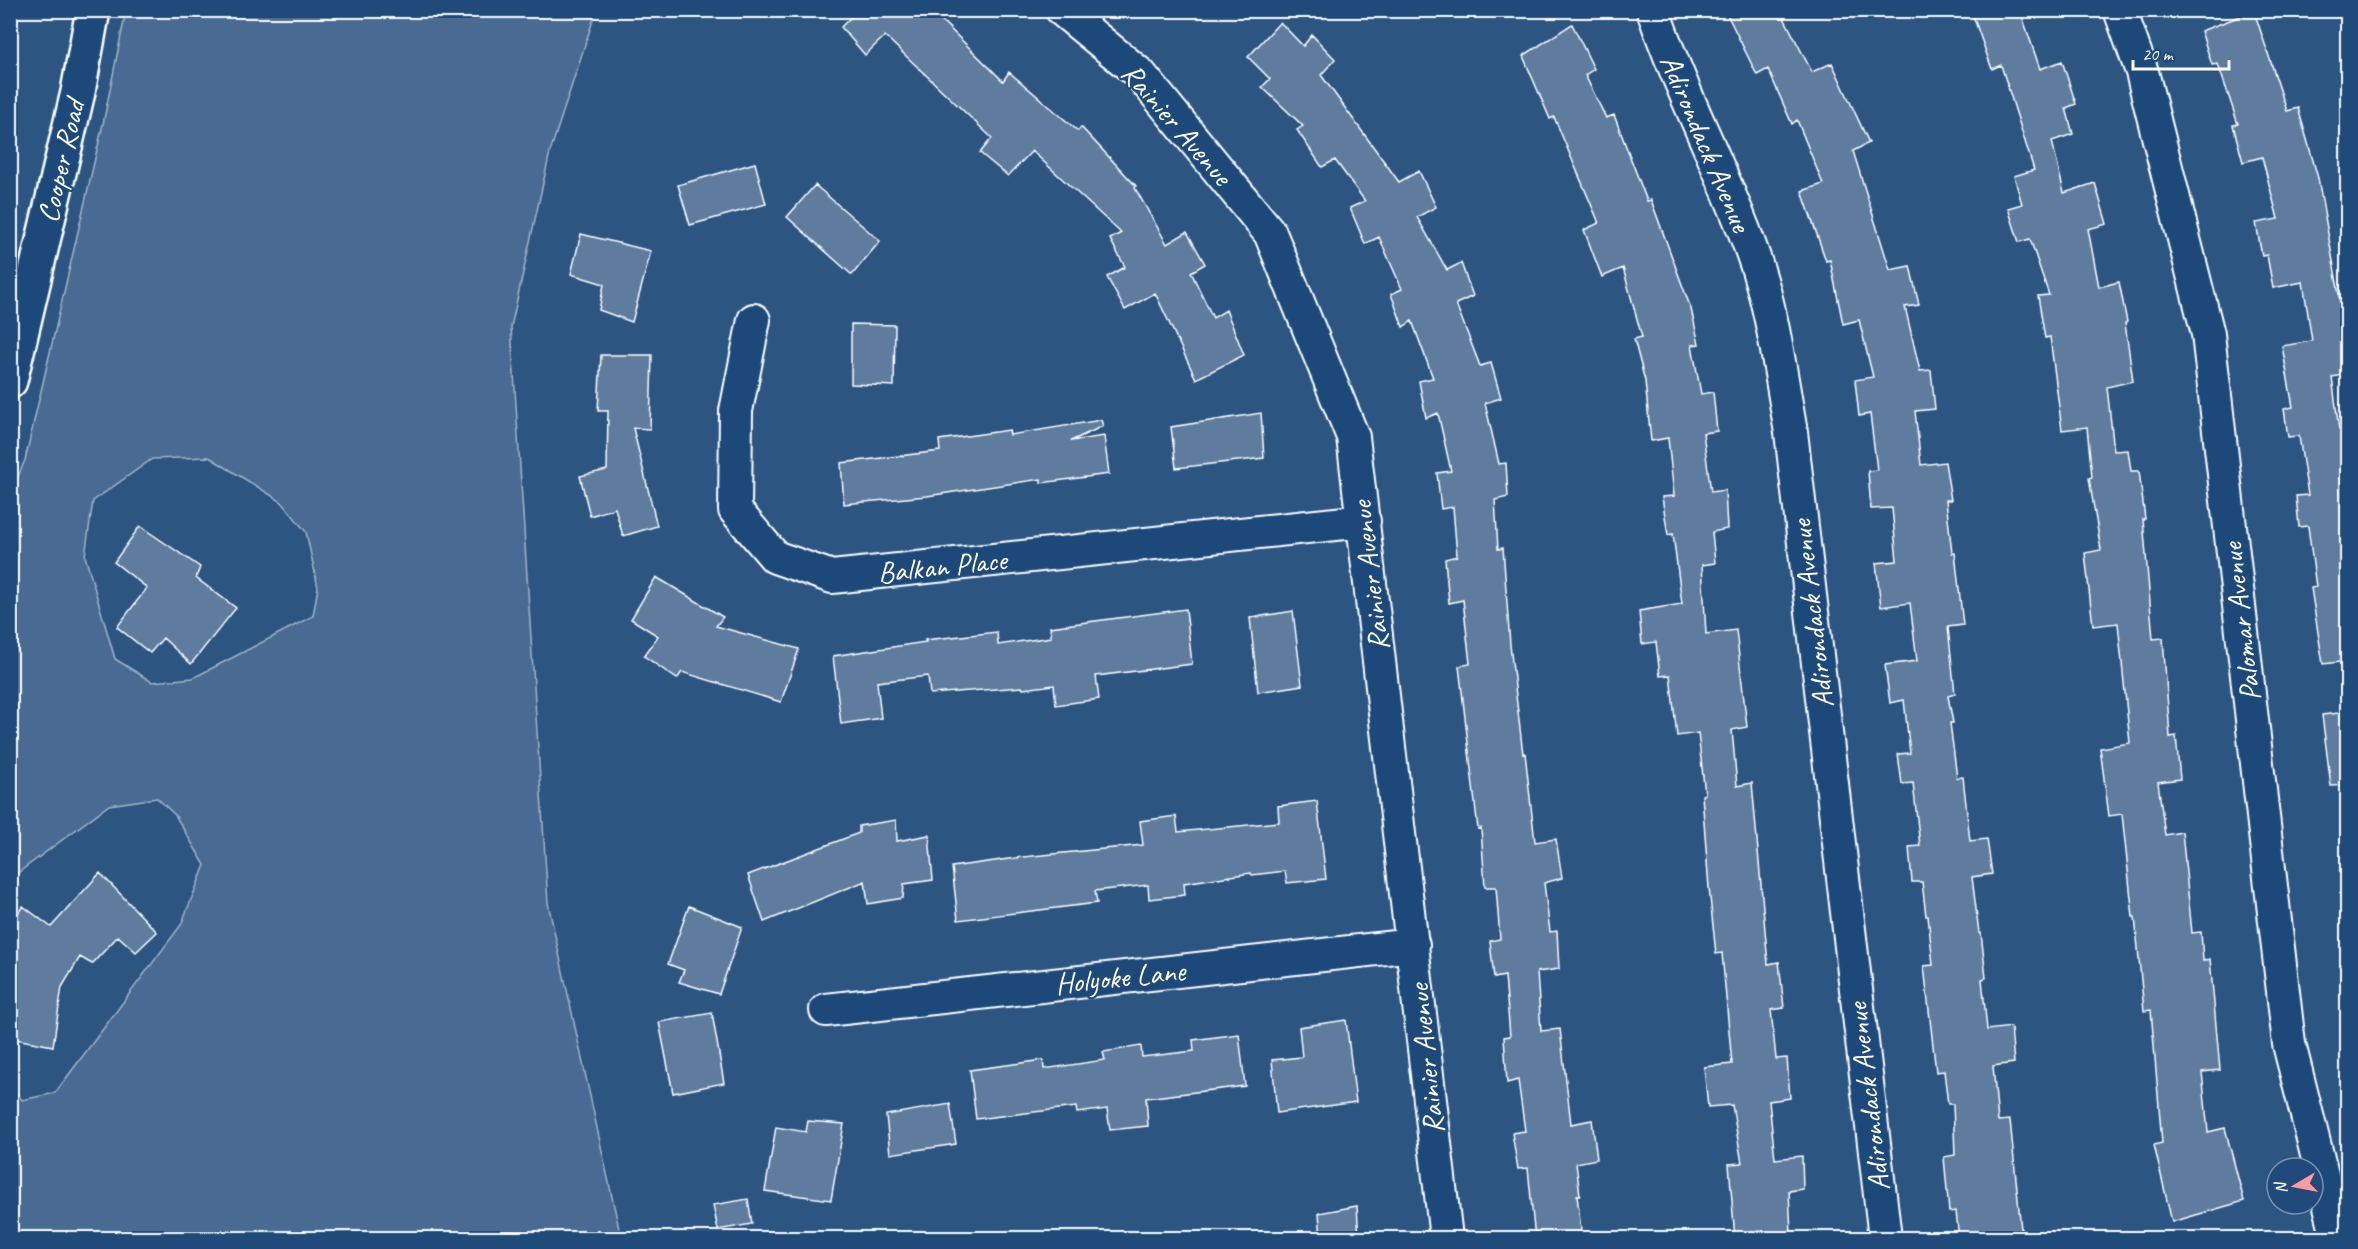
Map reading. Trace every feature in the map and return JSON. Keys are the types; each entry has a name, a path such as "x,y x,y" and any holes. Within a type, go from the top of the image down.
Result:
{"street":[{"name":"Cooper Road","path":"10,381 78,92 93,10"},
{"name":"Rainier Avenue","path":"1062,10 1140,74 1270,232 1353,437 1446,1239"},
{"name":"Adirondack Avenue","path":"1653,10 1666,50 1752,252 1761,280 1775,345 1791,432 1884,1239"},
{"name":"Palomar Avenue","path":"2120,10 2142,72 2208,334 2289,1044 2338,1239"},
{"name":"Balkan Place","path":"754,320 736,411 735,510 775,556 832,577 1364,521"},
{"name":"Holyoke Lane","path":"826,1010 1413,945"}],"shaded area":[{"path":"126,11 596,11 550,152 511,327 548,903 621,1238 11,1238 11,1085 22,1100 55,1093 181,925 205,865 175,815 157,798 109,805 11,878 11,493 25,460 103,124","holes":["209,457 282,502 306,532 318,587 313,616 193,678 152,682 115,659 85,556 93,501 152,459"]}],"building":[{"path":"858,10 931,10 1003,81 1009,72 1078,131 1081,127 1136,186 1135,188 1167,244 1187,232 1205,264 1191,272 1213,318 1226,310 1244,355 1196,379 1155,293 1125,310 1107,277 1125,267 1110,239 1121,233 1032,151 1008,176 980,153 992,138 885,36 865,55 841,27"},
{"path":"1725,10 1780,10 1812,72 1832,63 1869,143 1853,151 1890,270 1910,266 1919,305 1905,307 1920,371 1931,370 1935,409 1915,411 1921,465 1945,462 1951,500 1946,500 1963,625 1948,627 1955,694 1948,696 1953,723 1950,723 1957,778 1963,777 1970,841 1987,839 1992,874 1972,877 1986,978 1982,979 1987,1030 2011,1027 2014,1063 1993,1066 1998,1121 2010,1120 2022,1239 1959,1239 1956,1211 1949,1212 1944,1157 1955,1155 1953,1104 1948,1104 1944,1071 1936,1072 1924,966 1933,965 1928,916 1926,916 1922,882 1912,882 1909,847 1920,846 1913,783 1902,784 1898,754 1910,753 1904,700 1890,703 1885,665 1917,661 1910,603 1881,607 1876,563 1897,561 1892,508 1871,509 1868,471 1877,470 1870,414 1859,416 1855,380 1873,377 1859,320 1843,324 1830,260 1826,261 1802,191 1823,184 1797,120 1792,124 1768,69 1757,75"},
{"path":"1971,10 2020,10 2040,69 2062,61 2076,104 2066,108 2073,134 2052,141 2064,193 2095,183 2107,224 2088,229 2099,287 2119,282 2127,322 2125,323 2133,381 2107,387 2114,451 2128,450 2131,471 2139,471 2145,519 2143,519 2153,639 2163,638 2170,737 2176,736 2180,779 2158,782 2165,835 2182,832 2192,933 2201,932 2203,961 2210,959 2220,1070 2202,1072 2208,1132 2225,1128 2244,1201 2172,1222 2154,1145 2162,1143 2151,1010 2144,1011 2122,814 2109,816 2100,748 2130,743 2118,623 2093,626 2085,553 2101,550 2089,478 2092,477 2087,427 2062,430 2050,337 2045,338 2038,296 2049,295 2030,239 2019,242 2008,208 2022,204 2014,176 2034,170 2001,65 1992,69"},
{"path":"2254,11 2287,111 2298,108 2318,178 2340,300 2344,299 2348,319 2348,374 2332,377 2339,430 2345,429 2348,448 2348,661 2323,664 2311,588 2316,587 2308,526 2299,527 2296,496 2308,495 2299,436 2288,437 2284,409 2293,407 2282,346 2312,341 2303,282 2273,288 2267,255 2262,256 2256,223 2278,219 2262,157 2243,162 2233,125 2238,124 2218,64 2212,65 2201,31"},
{"path":"1280,22 1303,46 1312,35 1335,59 1321,75 1399,182 1419,171 1436,207 1417,217 1447,270 1461,263 1473,296 1456,304 1480,366 1491,363 1501,398 1485,403 1499,464 1506,463 1508,497 1495,500 1498,549 1503,548 1510,645 1523,754 1525,753 1535,842 1556,839 1562,878 1544,883 1550,932 1557,931 1559,969 1537,972 1541,1031 1560,1029 1571,1124 1592,1120 1597,1159 1576,1163 1582,1239 1535,1239 1528,1168 1518,1169 1512,1133 1525,1131 1518,1080 1507,1083 1504,1037 1510,1036 1505,976 1494,978 1490,941 1500,939 1496,887 1485,887 1481,828 1478,829 1459,666 1470,664 1463,600 1449,603 1445,559 1457,556 1453,507 1441,509 1437,473 1451,471 1438,413 1426,418 1419,381 1433,378 1412,321 1403,327 1391,294 1402,289 1379,237 1365,244 1350,208 1365,201 1335,160 1322,167 1297,130 1303,126 1262,87 1270,79 1248,57"},
{"path":"1572,24 1594,69 1585,75 1606,118 1614,115 1647,201 1651,200 1691,309 1699,344 1692,345 1701,394 1713,392 1717,431 1703,433 1711,492 1725,490 1727,529 1712,532 1715,563 1702,565 1706,634 1736,630 1747,727 1732,730 1737,786 1752,783 1768,964 1779,962 1784,1008 1771,1010 1776,1059 1787,1058 1790,1098 1769,1101 1775,1159 1802,1156 1803,1189 1789,1191 1791,1234 1735,1239 1729,1164 1742,1163 1732,1105 1708,1107 1704,1067 1732,1064 1722,953 1716,954 1709,888 1702,795 1705,794 1698,733 1677,736 1670,675 1660,676 1656,642 1642,644 1639,611 1682,604 1673,534 1668,535 1662,497 1674,496 1668,438 1651,441 1645,381 1634,339 1642,337 1623,268 1602,277 1584,230 1599,223 1554,117 1550,119 1523,56"},
{"path":"755,163 766,204 690,225 678,185"},
{"path":"815,185 880,241 852,275 787,217"},
{"path":"581,234 651,251 632,322 599,310 604,284 571,274"},
{"path":"851,324 895,325 894,386 851,384"},
{"path":"601,355 652,355 650,429 633,428 657,526 623,536 615,508 590,516 580,476 607,470 608,411 598,411"},
{"path":"1261,413 1264,458 1176,468 1171,427"},
{"path":"1101,420 1103,426 1071,441 1104,436 1109,474 1041,483 1041,479 927,496 844,504 841,463 940,451 939,440 1009,430 1010,435"},
{"path":"140,526 200,567 196,578 236,608 191,664 163,638 150,653 117,627 147,588 114,562"},
{"path":"656,577 723,617 716,626 799,649 781,702 682,672 677,679 644,656 658,636 631,619"},
{"path":"1186,609 1192,664 1096,676 1099,699 1056,705 1054,685 930,694 928,676 877,682 881,718 841,724 833,656 926,642 925,640 997,632 998,645 1051,637 1050,627"},
{"path":"1293,611 1302,685 1258,692 1250,618"},
{"path":"2348,712 2348,785 2331,786 2322,715"},
{"path":"1317,801 1326,879 1287,883 1285,871 1252,875 1251,873 1184,883 1185,895 1149,899 1148,885 1095,891 1097,903 958,920 952,867 1023,857 1143,845 1140,821 1176,816 1178,832 1279,822 1278,806"},
{"path":"896,820 897,841 929,835 933,880 904,884 903,898 868,904 865,881 764,922 748,875 859,833 859,826"},
{"path":"100,873 157,932 136,952 118,936 92,964 80,957 62,987 53,1046 10,1038 10,924 23,906 51,927"},
{"path":"689,906 742,927 719,994 679,982 684,970 668,964"},
{"path":"712,1013 724,1083 673,1093 659,1022"},
{"path":"1346,1020 1356,1102 1277,1113 1272,1060 1302,1057 1299,1027"},
{"path":"1239,1034 1245,1086 1146,1098 1148,1126 1110,1130 1107,1109 1077,1113 1076,1107 976,1119 970,1070 1043,1060 1044,1069 1105,1060 1103,1052 1141,1046 1142,1057 1194,1051 1193,1040"},
{"path":"950,1104 956,1144 890,1154 886,1115"},
{"path":"808,1121 844,1124 831,1200 765,1191 776,1127 806,1132"},
{"path":"748,1199 752,1224 718,1230 713,1205"},
{"path":"1357,1206 1359,1239 1321,1239 1319,1213"}]}
